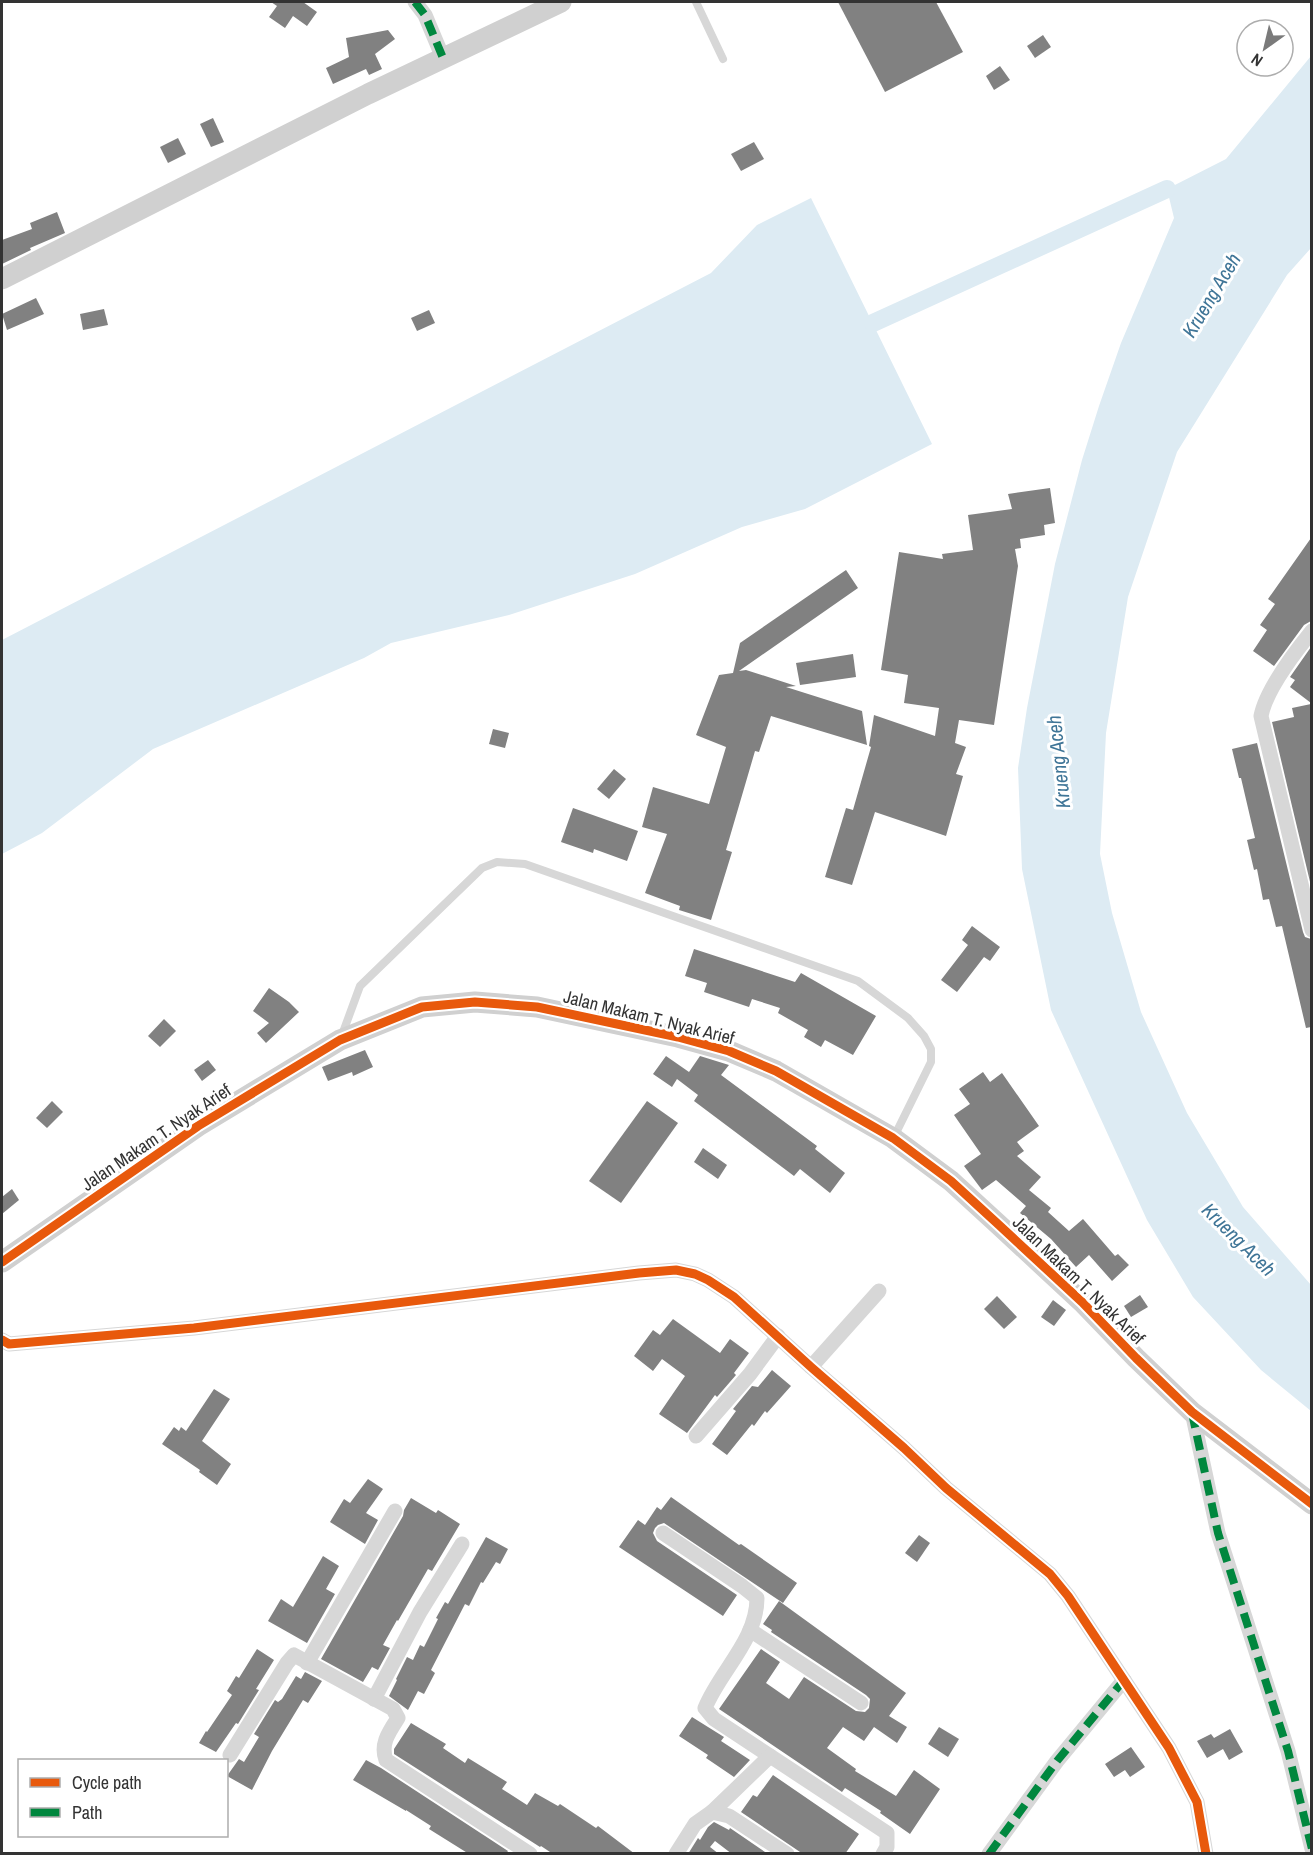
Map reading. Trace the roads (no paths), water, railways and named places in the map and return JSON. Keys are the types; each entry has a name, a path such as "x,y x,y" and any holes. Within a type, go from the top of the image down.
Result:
{"street":[{"path":"415,2 425,15 443,58"},
{"path":"2,279 368,94 561,2"},
{"path":"1311,631 1266,701 1261,716 1311,930"},
{"name":"Jalan Makam T. Nyak Arief","path":"2,1262 198,1126 340,1040 422,1007 475,1002 537,1007 678,1037 729,1051 776,1071 893,1138 951,1181 999,1225 1082,1302 1191,1412 1311,1504"},
{"path":"2,1340 9,1344 194,1328 627,1274 676,1270 695,1274 734,1297 889,1434 946,1488 1050,1574 1068,1596 1169,1748 1197,1802 1206,1854"},
{"path":"811,1367 879,1291"},
{"path":"696,1436 750,1374 778,1336"},
{"path":"1191,1412 1218,1533 1288,1751 1311,1849"},
{"path":"307,1663 395,1511"},
{"path":"663,1533 757,1598 757,1610 750,1630 705,1708 714,1719 887,1833 883,1854"},
{"path":"374,1699 420,1612 462,1544"},
{"path":"750,1630 861,1702"},
{"path":"230,1755 294,1655 393,1709 398,1718 385,1739 383,1752 386,1760 530,1854"},
{"path":"989,1854 1057,1761 1124,1680"},
{"path":"676,1854 695,1824 712,1812 770,1756"},
{"path":"712,1812 729,1816 786,1854"}],"lane":[{"path":"696,2 723,59"},
{"path":"340,1040 360,986 482,868 497,862 525,864 858,981 908,1018 924,1036 931,1049 931,1062 893,1138"}],"water":[{"name":"Krueng Aceh","path":"1311,56 1311,248 1287,275 1177,452 1128,597 1106,733 1100,854 1112,913 1141,1012 1187,1113 1243,1207 1311,1285 1311,1411 1261,1370 1193,1297 1147,1220 1051,1010 1022,869 1018,768 1027,708 1055,564 1082,460 1099,406 1121,343 1174,218 1167,189 1226,159"},
{"path":"811,198 932,444 805,509 742,527 635,574 509,615 391,643 364,658 153,749 42,833 2,854 2,640 711,273 757,225"}],"waterway":[{"path":"873,323 1167,189"}]}
